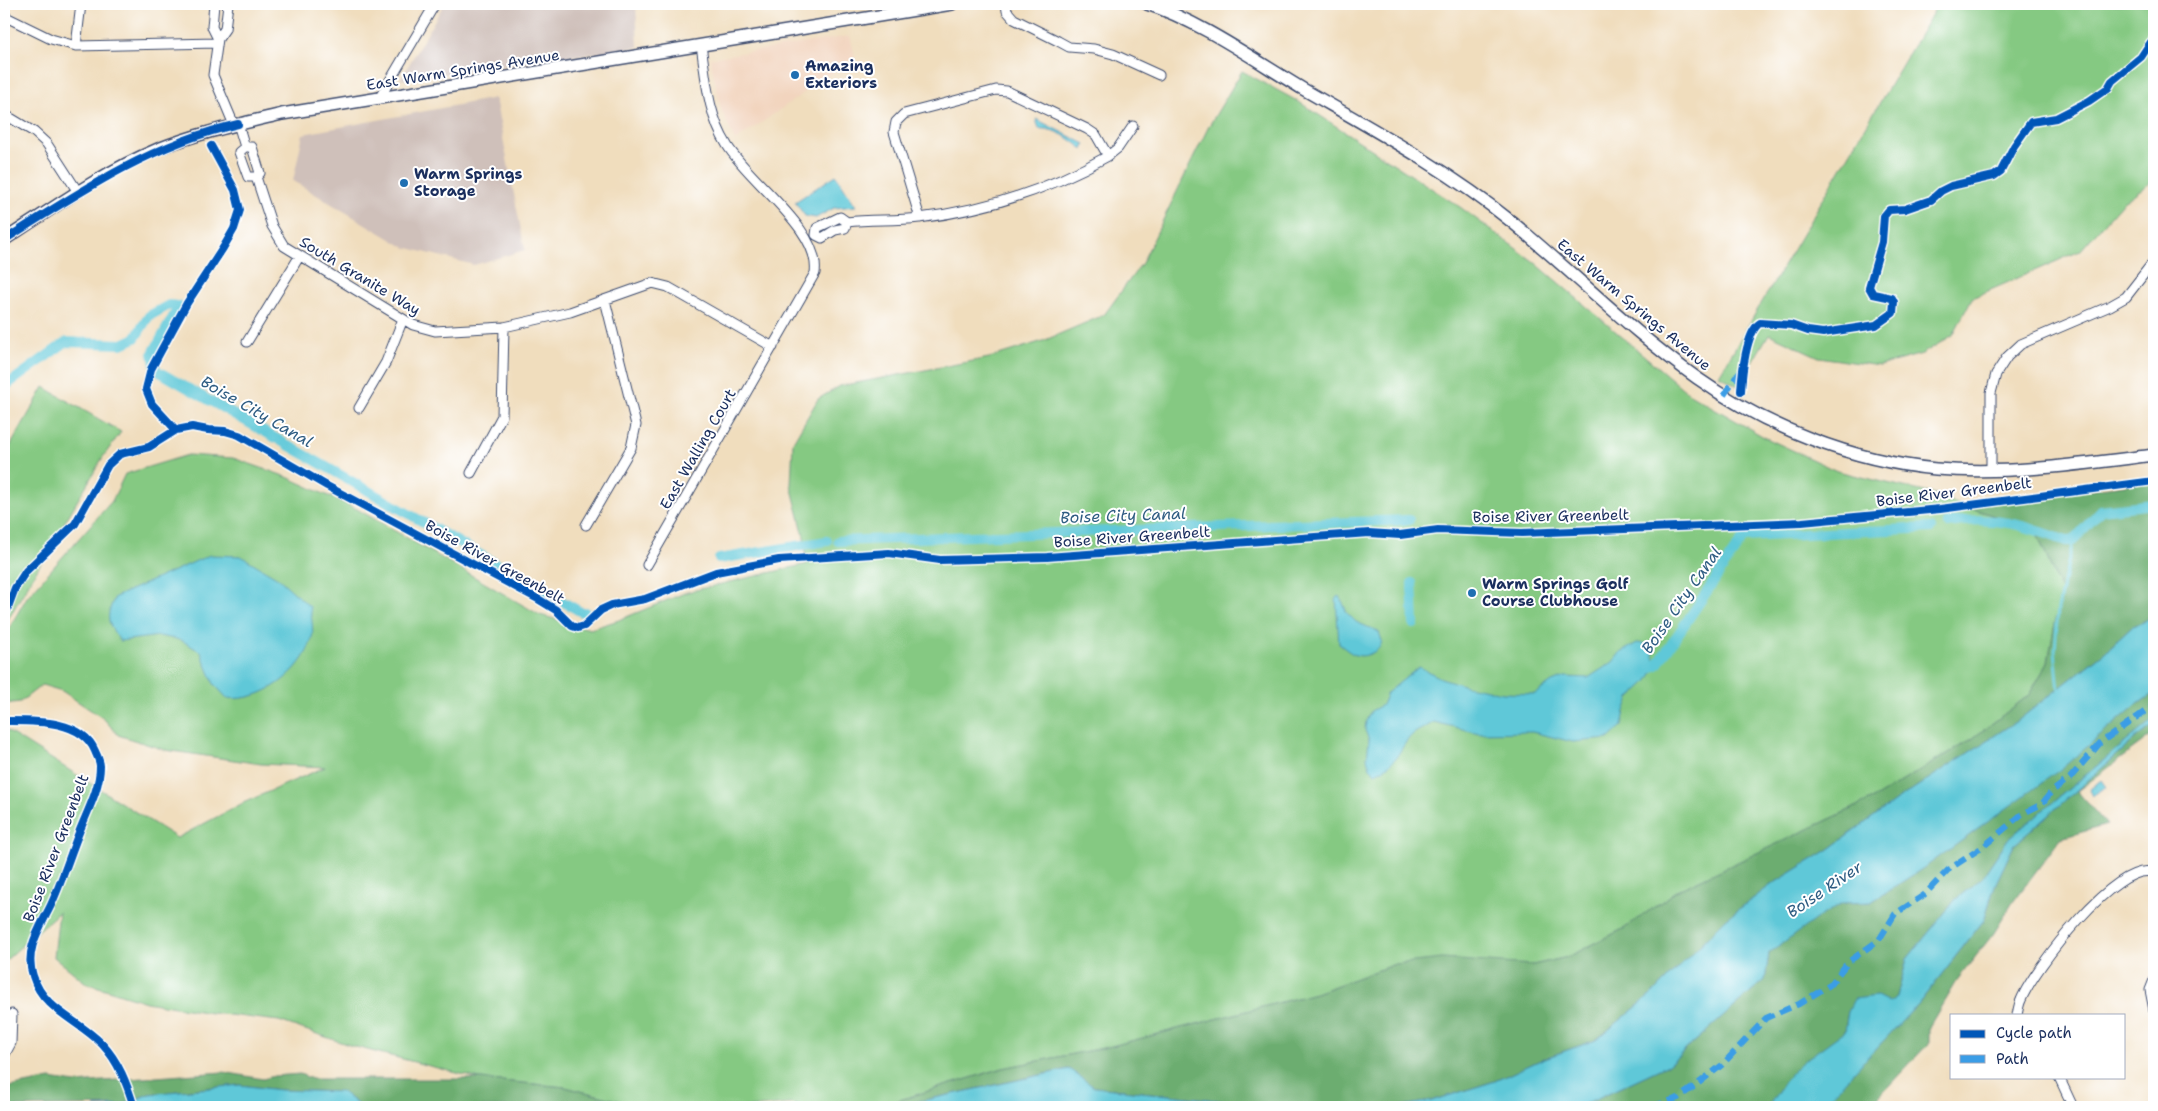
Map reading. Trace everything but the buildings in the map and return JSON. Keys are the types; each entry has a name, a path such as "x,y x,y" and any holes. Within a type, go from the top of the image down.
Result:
{"street":[{"path":"76,46 81,4"},
{"path":"214,4 212,27 218,41"},
{"path":"218,41 226,29 228,4"},
{"path":"379,99 434,4"},
{"name":"East Warm Springs Avenue","path":"4,240 78,192 157,149 236,125 282,114 952,4"},
{"path":"1006,4 1008,11 1014,19 1069,47 1094,49 1113,54 1160,75"},
{"name":"East Warm Springs Avenue","path":"1147,4 1188,22 1401,146 1454,180 1511,222 1667,356 1745,408 1776,424 1830,445 1870,457 1936,469 1990,471 2050,468 2154,455"},
{"path":"4,16 51,39 76,46 218,41"},
{"name":"South Granite Way","path":"218,41 213,74 215,83 245,147"},
{"path":"701,45 714,119 726,145 812,237 817,228 829,220 840,217 846,222 920,218 1001,202 1067,177 1108,156 1118,148 1133,126"},
{"path":"920,218 894,132 896,122 904,114 985,91 1007,91 1087,130 1096,136 1108,156"},
{"path":"4,114 34,132 47,144 78,192"},
{"name":"South Granite Way","path":"245,147 252,147 260,173 256,177 248,177 239,152 245,147"},
{"name":"South Granite Way","path":"256,177 277,237 284,246 299,257 423,329 434,331 504,327 548,318 652,284 661,284 773,347"},
{"name":"East Walling Court","path":"647,565 815,273 817,262 812,237"},
{"path":"247,342 299,257"},
{"path":"1990,471 1991,394 1996,374 2007,356 2021,344 2110,306 2126,296 2154,261"},
{"path":"586,524 631,448 636,425 605,300"},
{"path":"360,408 386,362 403,319"},
{"path":"471,473 502,416 504,327"},
{"path":"2017,1014 2020,1000 2037,974 2087,909 2109,890 2135,874 2150,871 2154,873"},
{"path":"2154,980 2150,990 2154,1010"},
{"path":"4,1056 12,1043 12,1014"},
{"path":"2059,1078 2073,1107"}],"shaded area":[{"path":"444,4 636,4 638,47 400,80"},
{"path":"850,36 855,57 735,141 721,109 710,58"},
{"name":"Warm Springs Storage","path":"495,98 525,250 474,265 404,247 293,181 303,134"}],"green space":[{"path":"1938,4 2154,4 2154,180 2122,203 2080,251 1972,298 1953,335 1922,354 1879,366 1819,357 1769,334 1738,386 1719,375"},
{"path":"1242,71 1299,102 1460,207 1533,261 1688,393 1764,437 1837,471 1929,493 2036,531 2061,591 2048,662 2029,695 1972,739 1873,799 1678,890 1625,928 1568,957 1533,965 1395,964 1316,993 1108,1047 1003,1068 877,1107 812,1107 790,1104 759,1107 644,1107 565,1087 480,1079 352,1046 279,1021 204,1012 146,1002 86,983 54,957 59,912 4,962 4,729 177,838 243,803 325,767 261,764 165,750 118,735 104,719 62,691 42,685 20,702 4,704 4,637 27,597 112,501 125,474 188,455 233,458 287,477 357,509 540,615 590,629 619,620 687,592 807,564 804,536 791,485 793,442 818,399 840,386 989,358 1043,341 1104,315 1142,263 1209,126"},
{"path":"44,387 121,432 103,457 4,626 4,457"},
{"path":"2154,481 2154,616 2131,628 2105,652 2020,719 1895,801 1828,850 1771,885 1726,919 1650,996 1596,1040 1545,1058 1495,1081 1432,1101 1397,1107 1282,1107 1094,1087 1068,1069 893,1107 877,1107 1003,1068 1108,1047 1316,993 1395,964 1442,959 1533,965 1568,957 1625,928 1678,890 1873,799 1972,739 2029,695 2048,662 2061,591 2036,531 1972,508 1969,505"},
{"path":"2154,693 2154,719 2008,839 1981,879 1956,899 1907,959 1897,997 1889,1003 1877,996 1848,1011 1845,1031 1768,1107 1578,1107 1668,1065 1765,980 1769,953 1795,933 1841,904 1870,902 1908,878 2007,807"},
{"path":"2154,725 2154,734 2077,791 2107,825 2061,838 2013,902 1994,933 1955,983 1929,1027 1929,1043 1869,1107 1820,1107 1919,1003 1984,920 1995,885 2014,845 2141,734"},
{"path":"223,1072 263,1079 300,1074 312,1079 480,1079 565,1087 644,1107 361,1107 342,1092 280,1090 240,1085 149,1094 122,1105 4,1107 4,1088 50,1079 76,1083"}],"water":[{"path":"1036,119 1085,144 1083,150 1063,135 1050,130 1039,129"},
{"path":"836,175 856,206 834,208 816,218 805,216 795,202"},
{"path":"210,555 241,556 278,578 310,607 313,627 312,638 307,651 300,662 279,683 254,696 227,698 214,684 201,652 181,640 159,636 120,641 110,624 109,615 115,597"},
{"path":"1340,596 1347,613 1356,622 1379,632 1382,641 1376,651 1358,656 1339,644 1336,598"},
{"name":"Boise River","path":"2154,616 2154,693 2135,706 2061,769 1928,865 1871,902 1842,903 1769,953 1765,980 1668,1065 1578,1107 1397,1107 1432,1101 1495,1081 1545,1058 1596,1040 1650,996 1726,919 1771,885 1828,850 1895,801 2020,719 2105,652 2131,628"},
{"path":"1637,643 1656,645 1653,654 1657,665 1647,682 1630,698 1622,726 1608,739 1573,742 1532,732 1479,733 1434,722 1412,735 1388,766 1375,773 1370,768 1367,758 1369,740 1365,730 1366,721 1371,711 1382,705 1387,693 1419,667 1441,678 1466,686 1503,693 1535,694 1552,682 1565,677 1588,678 1613,662 1620,653"},
{"path":"2154,719 2154,725 2141,734 2014,845 1995,885 1984,920 1919,1003 1821,1107 1768,1107 1784,1082 1801,1063 1845,1031 1848,1011 1854,999 1877,996 1889,1002 1897,997 1907,959 1956,899 1981,879 2008,839"},
{"path":"2101,780 2106,787 2092,796 2089,790"},
{"path":"1069,1069 1094,1087 1282,1107 893,1107"},
{"path":"240,1085 280,1090 342,1092 361,1107 95,1107 122,1105 149,1094"}],"waterway":[{"name":"Boise City Canal","path":"4,387 66,342 122,344 135,338 149,316 169,305 179,306 153,353 156,370 581,612 585,612"},
{"name":"Boise City Canal","path":"1948,523 1980,520 2008,523 2037,530 2066,541 2073,541 2101,510 2154,504"},
{"name":"Boise City Canal","path":"838,541 1409,520"},
{"name":"Boise City Canal","path":"1644,670 1657,665 1744,537 1931,528"},
{"name":"Boise City Canal","path":"719,559 827,541"},
{"path":"2059,691 2055,651 2058,608 2073,541"},
{"name":"Boise City Canal","path":"1412,583 1414,624"}],"marked path":[{"path":"1724,395 1740,371"},
{"path":"1651,1107 1678,1098 1695,1086 1722,1065 1766,1018 1799,1004 1830,985 1848,962 1879,940 1895,914 1924,895 1948,870 1984,846 2022,814 2042,804 2051,792 2070,778 2100,743 2154,705"}],"cycle path":[{"path":"1741,391 1748,344 1751,335 1760,323 1791,325 1808,331 1823,333 1876,325 1893,313 1894,302 1892,298 1873,294 1869,287 1882,242 1884,216 1889,210 1905,209 1931,200 1941,191 1951,186 1994,176 2001,171 2014,146 2031,122 2056,118 2089,101 2108,88 2112,81 2141,57 2151,42 2154,42"},
{"path":"4,240 88,188 145,157 175,144 238,124"},
{"path":"176,430 152,404 146,389 151,369 187,303 234,229 240,210 235,190 211,146"},
{"name":"Boise River Greenbelt","path":"4,618 15,588 26,571 75,524 108,465 120,454 149,447 176,430 192,427 225,431 239,435 327,486 538,599 556,610 572,626 578,628 584,626 601,610 612,605 645,599 716,572 779,560 889,553 940,560 1047,557 1369,533 1400,535 1438,530 1522,533 1802,522 1940,509 2154,481"},
{"name":"Boise River Greenbelt","path":"4,721 42,722 68,727 89,741 99,760 100,766 96,791 55,896 34,939 30,957 33,976 38,988 53,1006 93,1036 108,1051 122,1074 134,1107"}],"place":[{"name":"Amazing Exteriors","path":"795,75"},
{"name":"Warm Springs Storage","path":"404,183"},
{"name":"Warm Springs Golf Course Clubhouse","path":"1472,593"}]}
